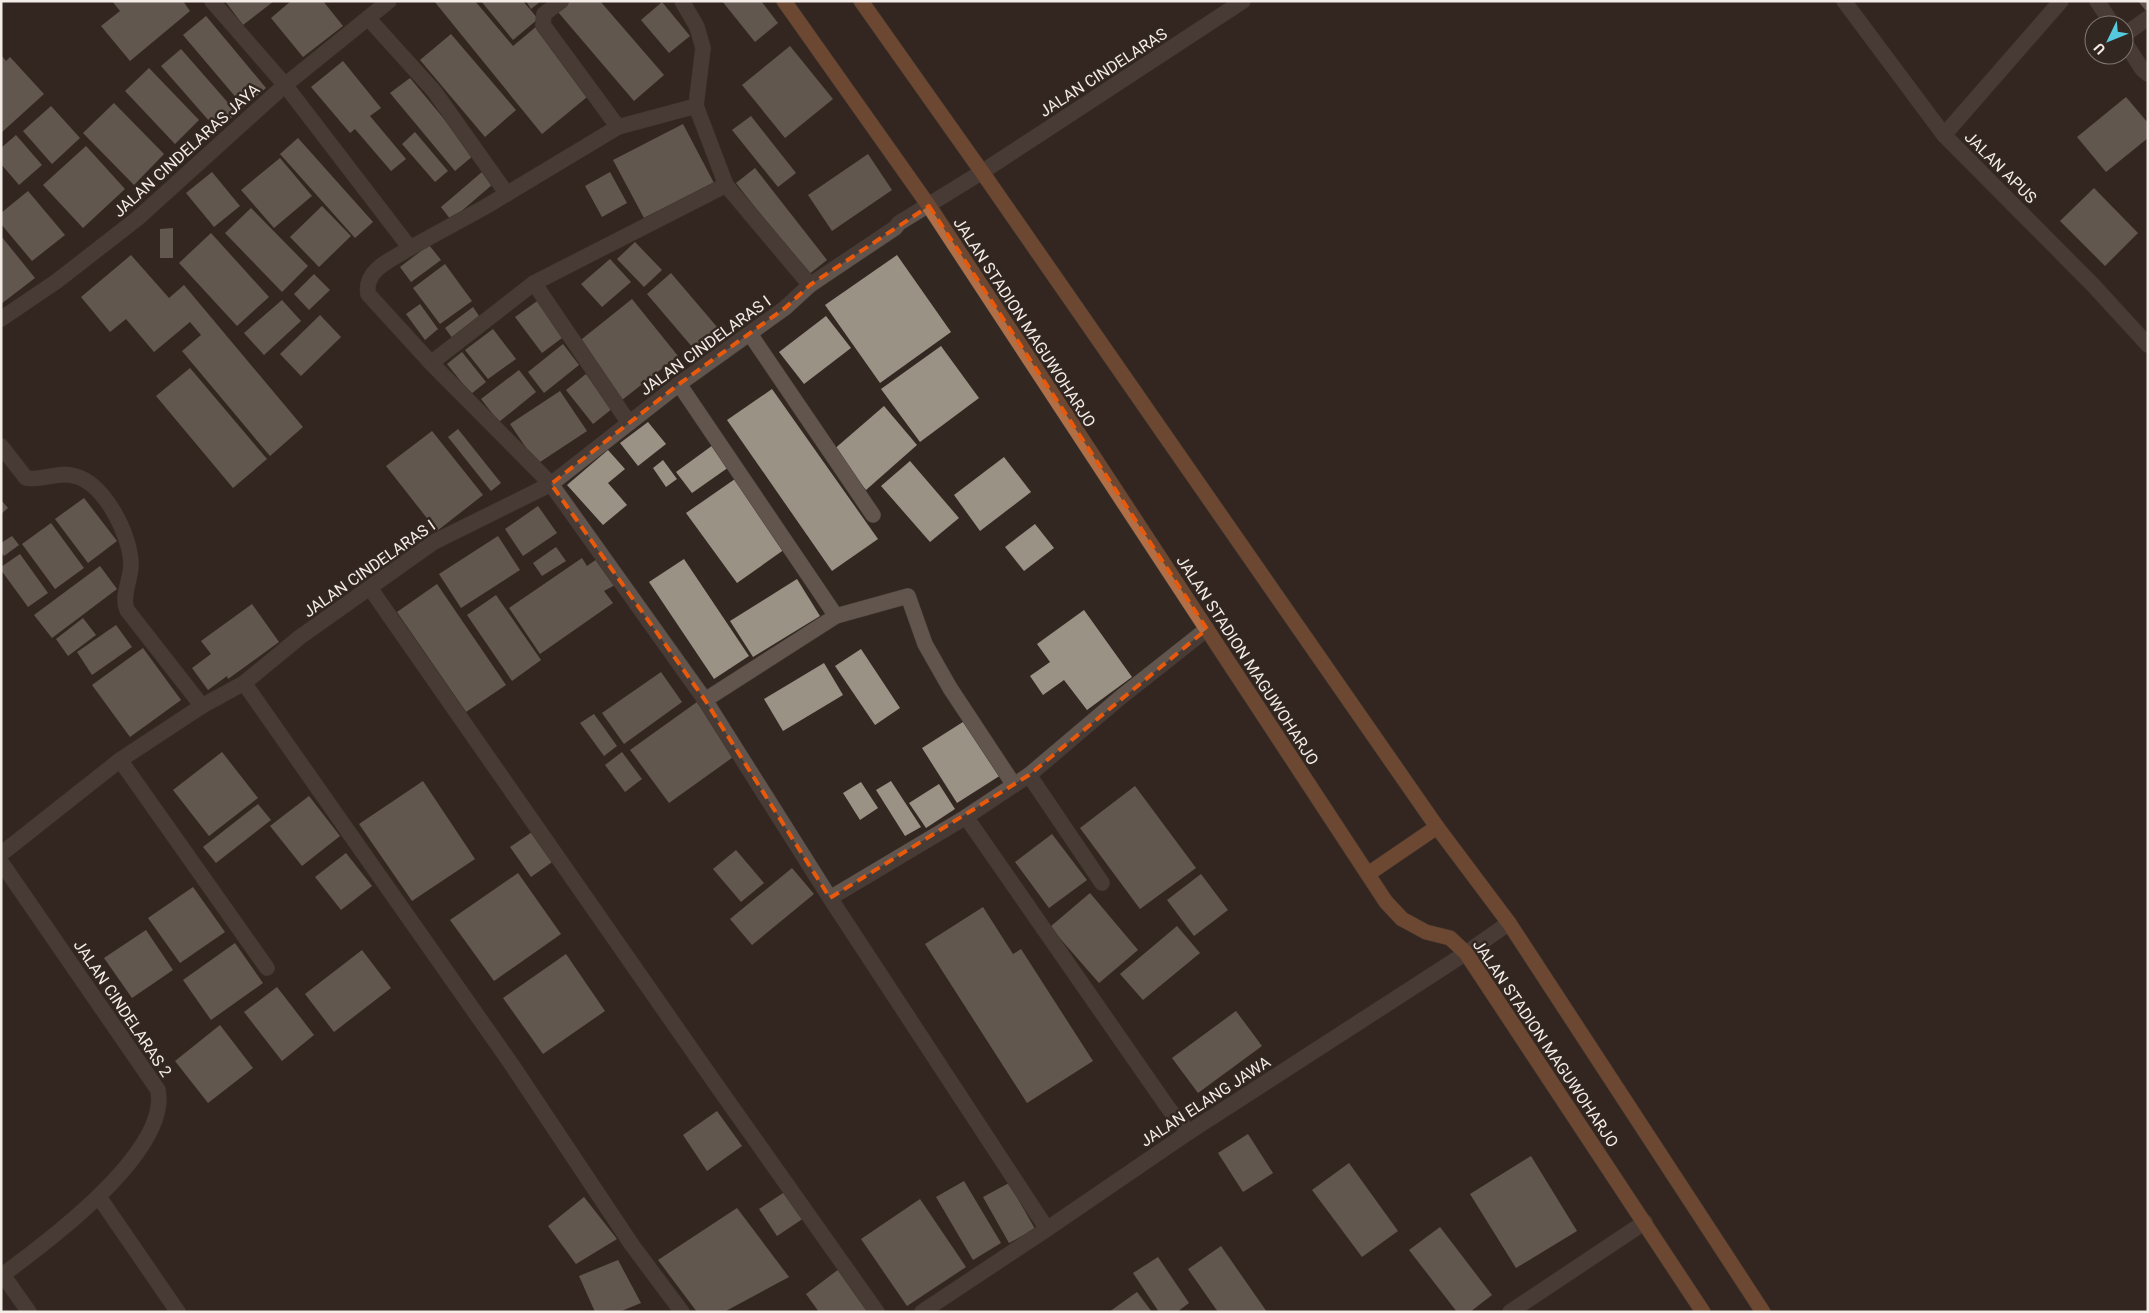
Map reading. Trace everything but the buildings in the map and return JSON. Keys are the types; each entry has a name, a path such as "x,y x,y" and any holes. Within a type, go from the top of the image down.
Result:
{"main road":[{"name":"JALAN STADION MAGUWOHARJO","path":"784,1 928,206 1386,902 1402,919 1426,932 1450,938 1466,953 1703,1312"},
{"name":"JALAN STADION MAGUWOHARJO","path":"861,1 1437,827 1509,923 1764,1312"},
{"path":"1368,874 1437,827"}],"street":[{"path":"212,1 285,85 410,248"},
{"path":"561,1 544,14 543,25 618,127"},
{"name":"JALAN CINDELARAS","path":"928,206 1243,1"},
{"name":"JALAN APUS","path":"1844,1 1944,135 2093,285 2148,345"},
{"path":"1944,135 2061,1"},
{"path":"2097,1 2106,15"},
{"name":"JALAN CINDELARAS JAYA","path":"1,318 57,281 138,218 285,85 388,2"},
{"path":"685,2 697,27 703,48 696,106 726,186 810,285"},
{"path":"368,18 434,91 507,194"},
{"path":"2134,28 2148,18"},
{"path":"2134,57 2142,69 2148,74"},
{"path":"696,106 618,127 507,194 410,248 375,271 367,286 368,294 431,363 551,484 705,700 830,898 1047,1229"},
{"path":"431,363 534,283 726,186"},
{"name":"JALAN CINDELARAS I","path":"1,854 120,760 202,706 244,683 300,637 434,542 551,484 679,384 785,308 810,285 895,228 899,223 928,206"},
{"path":"534,283 629,423"},
{"path":"750,334 873,515"},
{"path":"679,384 836,616"},
{"path":"1,446 26,478 35,480 62,474 76,476 90,484 114,512 129,542 131,576 124,604 202,706"},
{"path":"370,588 877,1312"},
{"path":"705,700 836,616 908,596 925,644 950,688 1014,785"},
{"path":"830,898 966,817 1029,775 1121,697 1207,629"},
{"path":"244,683 512,1065 632,1245 682,1312"},
{"path":"120,760 267,968"},
{"path":"1029,775 1102,883"},
{"path":"966,817 1169,1109 1189,1132"},
{"name":"JALAN CINDELARAS 2","path":"1,862 158,1090 159,1108 139,1148 116,1180 2,1275"},
{"name":"JALAN ELANG JAWA","path":"922,1312 1189,1132 1466,953 1509,923"},
{"path":"99,1196 178,1312"},
{"path":"1510,1312 1645,1222"},
{"path":"2,1275 29,1312"}],"highlighted area":[{"path":"929,206 1207,629 1029,775 830,898 705,700 551,484 679,384 785,308 810,285"}]}
